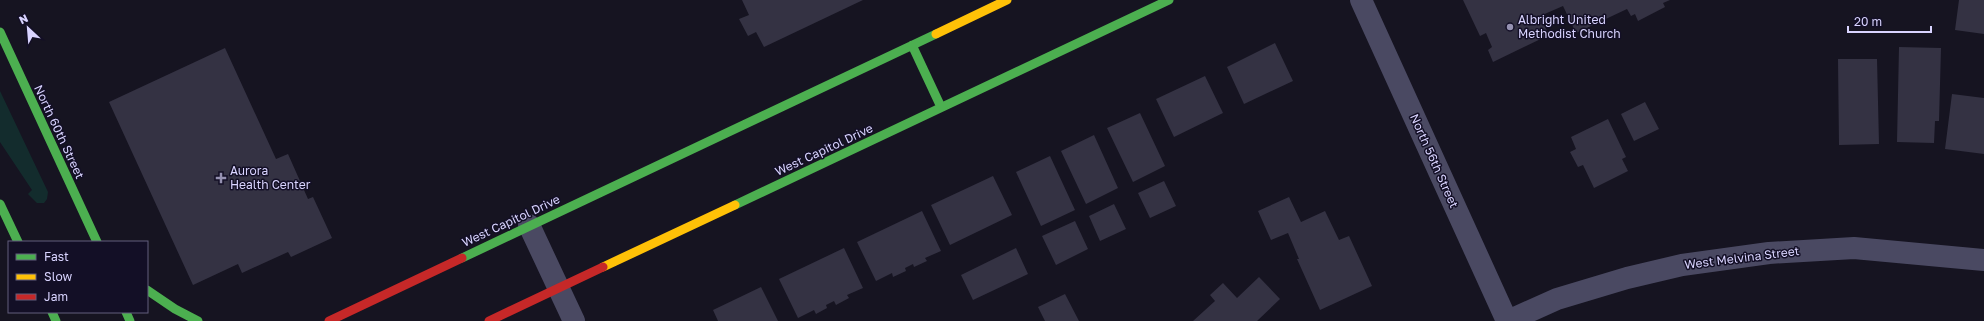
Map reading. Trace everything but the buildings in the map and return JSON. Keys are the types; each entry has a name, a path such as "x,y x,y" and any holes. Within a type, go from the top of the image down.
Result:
{"main road":[{"name":"West Capitol Drive","path":"326,320 345,313 1007,0"},
{"name":"West Capitol Drive","path":"489,321 1168,0"},
{"name":"North 60th Street","path":"0,32 97,241"},
{"path":"912,45 941,108"},
{"path":"0,204 18,241"},
{"path":"148,291 175,309 198,321"}],"street":[{"name":"North 56th Street","path":"1361,0 1508,321"},
{"path":"529,225 574,321"},
{"name":"West Melvina Street","path":"1508,321 1558,299 1627,278 1682,265 1769,253 1854,248 1984,260"}],"green space":[{"path":"0,91 48,192 47,199 44,203 37,203 28,194 32,190 0,142"}],"traffic: fast":[{"path":"735,205 1169,0"},
{"path":"0,32 97,241"},
{"path":"462,258 936,34"},
{"path":"912,45 941,107"},
{"path":"0,204 18,241"},
{"path":"148,291 175,309 198,321"},
{"path":"52,313 56,321"},
{"path":"126,313 130,321"}],"traffic: slow":[{"path":"936,34 1007,0"},
{"path":"603,267 735,205"}],"traffic: jam":[{"path":"329,321 462,258"},
{"path":"489,321 603,267"}],"place":[{"name":"Albright United Methodist Church","path":"1510,27"},
{"name":"Aurora Health Center","path":"221,178"}]}
